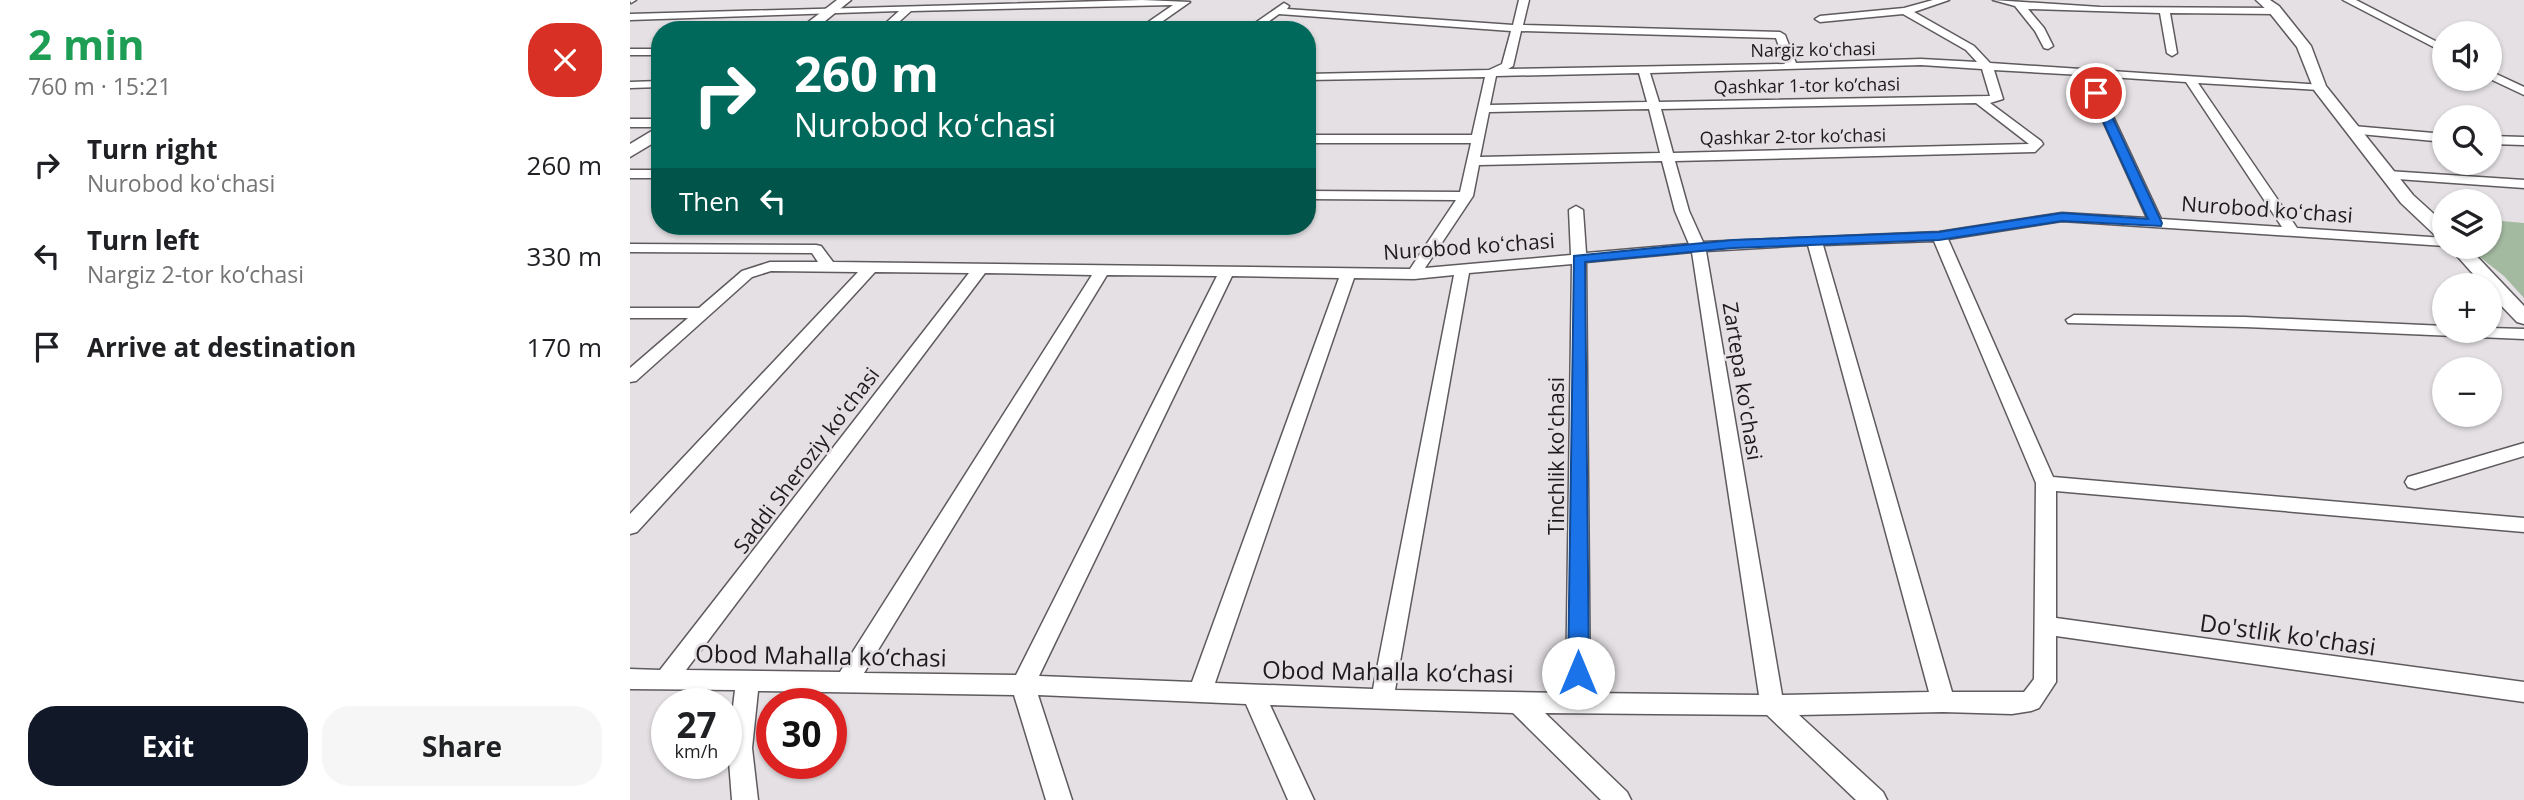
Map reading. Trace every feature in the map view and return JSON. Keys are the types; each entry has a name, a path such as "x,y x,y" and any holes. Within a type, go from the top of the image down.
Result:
{"street":[{"path":"817,21 845,0"},
{"path":"1262,21 1293,0"},
{"path":"1414,274 1466,196 1491,73 1507,66 1524,0"},
{"path":"1821,19 1905,11 1944,0"},
{"path":"1998,0 2019,5 2165,12 2276,11"},
{"path":"2262,0 2276,11 2304,46 2319,87 2407,199 2432,222"},
{"path":"2348,0 2432,43"},
{"path":"630,17 1185,2 1156,21"},
{"path":"2019,5 2040,30 2048,46"},
{"path":"894,21 908,9"},
{"path":"1276,11 1517,28 1780,35 1792,67"},
{"path":"1905,11 1970,48 1987,66 1997,99 1978,99"},
{"path":"2165,12 2172,53"},
{"path":"630,52 651,52"},
{"name":"Nargiz koʻchasi","path":"1316,77 1921,62 2319,87"},
{"name":"Zartepa ko'chasi","path":"1644,70 1682,211 1698,247 1772,705"},
{"path":"2086,72 2156,223"},
{"path":"2189,78 2293,232"},
{"path":"2502,80 2524,92"},
{"path":"630,85 651,85"},
{"name":"Qashkar 1-tor koʼchasi","path":"1484,108 1978,99"},
{"name":"Qashkar 2-tor koʼchasi","path":"1473,161 1932,153 2031,149 2037,144 1978,99"},
{"path":"630,123 651,123"},
{"path":"2353,130 2432,137"},
{"path":"630,152 651,137"},
{"path":"1316,139 1478,139"},
{"path":"2502,140 2524,141"},
{"path":"630,174 651,174"},
{"path":"2388,175 2524,184"},
{"path":"1316,195 1466,196"},
{"name":"Tinchlik ko'chasi","path":"1576,210 1579,258 1578,701"},
{"name":"Nurobod koʻchasi","path":"630,377 747,274 758,268 1414,274 1698,247 1939,236 2062,217 2432,241"},
{"name":"Obod Mahalla ko‘chasi","path":"630,679 1023,685 1382,699 1772,705 1943,702 2012,704 2031,701 2045,682 2046,483 1939,236"},
{"path":"1814,240 1943,702"},
{"path":"630,248 816,249 829,268"},
{"path":"2469,259 2524,318"},
{"path":"630,527 870,268"},
{"name":"Saddi Sheroziy koʻchasi","path":"667,678 980,269"},
{"path":"1382,699 1462,270"},
{"path":"847,681 1102,271"},
{"path":"1059,800 1023,685 1227,272"},
{"path":"1200,692 1348,273"},
{"path":"630,313 702,313"},
{"path":"2074,320 2245,322 2524,334"},
{"path":"2415,482 2524,449"},
{"path":"2046,483 2524,525"},
{"name":"Do'stlik ko'chasi","path":"2045,625 2524,692"},
{"path":"745,800 740,748 748,679"},
{"path":"1253,694 1301,800"},
{"path":"1517,701 1618,800"},
{"path":"1772,705 1874,800"}],"green space":[{"path":"2502,221 2524,223 2524,298 2482,259 2502,259"}],"route":[{"path":"1578,673 1579,258 1733,244 1939,236 2062,217 2156,223 2096,93"}]}
